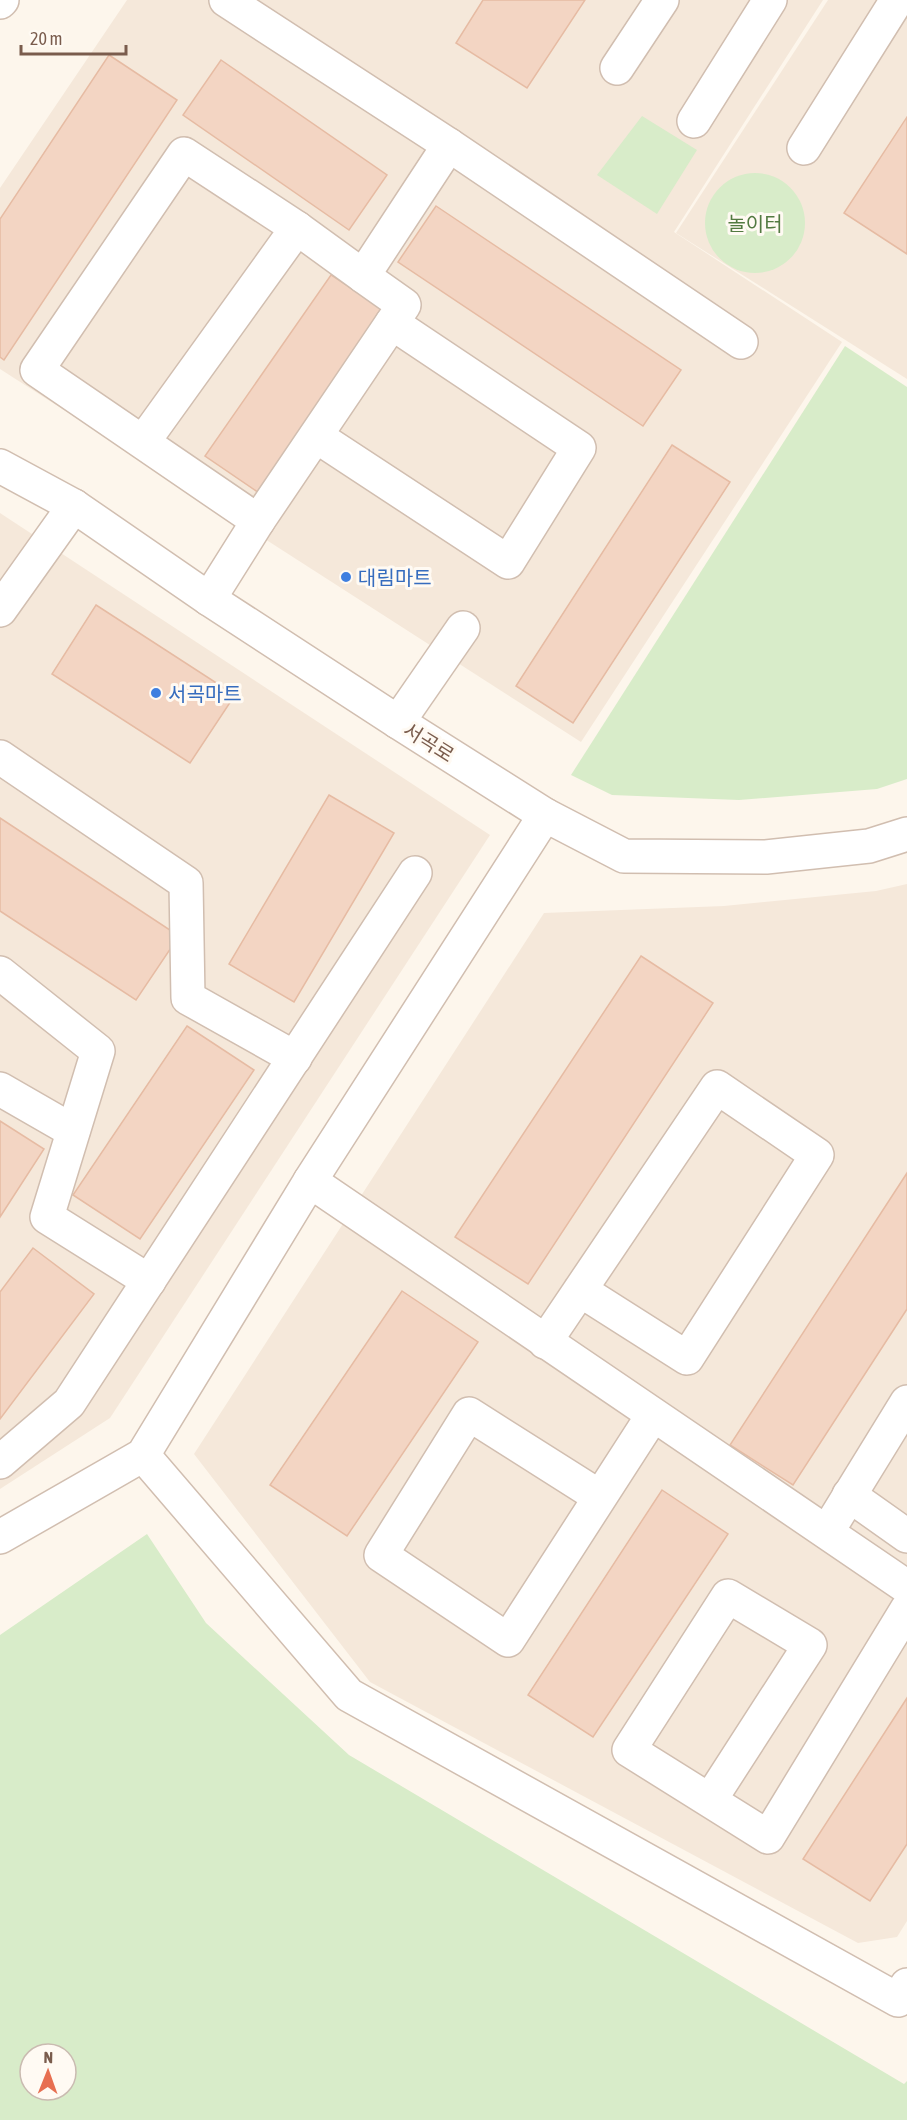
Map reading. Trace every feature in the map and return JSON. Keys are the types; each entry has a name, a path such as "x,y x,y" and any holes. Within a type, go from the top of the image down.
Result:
{"street":[{"path":"226,0 449,145 741,342"},
{"path":"617,68 662,0"},
{"path":"694,121 770,0"},
{"path":"804,148 897,0"},
{"path":"363,276 449,145"},
{"path":"209,599 258,521 404,305 297,228 184,154 37,370 258,521"},
{"path":"143,442 297,228"},
{"path":"316,436 508,562 579,448 392,323"},
{"name":"서곡로","path":"0,466 74,506 209,599 545,815 624,856 766,857 869,846 907,834"},
{"path":"0,610 74,506"},
{"path":"398,722 463,628"},
{"path":"0,757 186,883 188,998 295,1058"},
{"path":"0,1537 143,1455 310,1181 545,815"},
{"path":"0,1462 69,1403 415,873"},
{"path":"0,974 98,1051 46,1217 149,1281"},
{"path":"546,1342 580,1290 717,1087 817,1155 687,1358 580,1290"},
{"path":"0,1089 73,1131"},
{"path":"310,1181 907,1587"},
{"path":"826,1532 907,1402"},
{"path":"600,1497 469,1414 381,1555 508,1640 653,1415"},
{"path":"143,1455 350,1695 898,2000 907,1985"},
{"path":"849,1495 907,1536"},
{"path":"710,1800 810,1645 728,1596 629,1750 768,1837 907,1609"}],"shaded area":[{"path":"127,0 823,0 674,232 842,342 581,742 0,369 0,188"},
{"path":"828,0 907,0 907,379 676,233"},
{"path":"0,513 490,835 110,1418 0,1489"},
{"path":"907,884 907,1921 897,1937 858,1943 370,1682 194,1454 544,913 724,906 876,891"}],"green space":[{"name":"놀이터","path":"642,116 697,150 657,214 597,175"},
{"name":"놀이터","path":"755,173 774,177 790,188 801,204 805,223 801,242 790,258 774,269 755,273 736,269 720,258 709,242 705,223 709,204 720,188 736,177"},
{"path":"845,346 907,387 907,779 877,789 739,800 612,795 571,775"},
{"path":"147,1534 206,1623 349,1755 904,2084 907,2081 907,2120 0,2120 0,1635"}],"building":[{"path":"483,0 585,0 527,88 456,43"},
{"path":"109,55 177,100 4,360 0,357 0,219"},
{"path":"221,60 387,175 349,230 183,115"},
{"path":"907,117 907,254 844,213"},
{"path":"436,206 681,370 643,426 398,262"},
{"path":"331,275 388,313 262,495 205,456"},
{"path":"672,445 730,482 573,723 516,686"},
{"path":"96,605 235,695 190,763 52,674"},
{"path":"329,795 394,833 294,1002 229,964"},
{"path":"0,818 179,936 136,1000 0,911"},
{"path":"641,956 713,1003 528,1284 455,1237"},
{"path":"187,1026 254,1070 140,1239 73,1195"},
{"path":"0,1121 44,1149 0,1217"},
{"path":"907,1173 907,1309 793,1485 730,1445"},
{"path":"33,1248 94,1294 0,1419 0,1292"},
{"path":"402,1291 478,1342 347,1536 270,1485"},
{"path":"662,1490 728,1534 593,1737 528,1695"},
{"path":"907,1698 907,1844 870,1901 803,1859"}],"place":[{"name":"대림마트","path":"346,577"},
{"name":"서곡마트","path":"156,693"}]}
